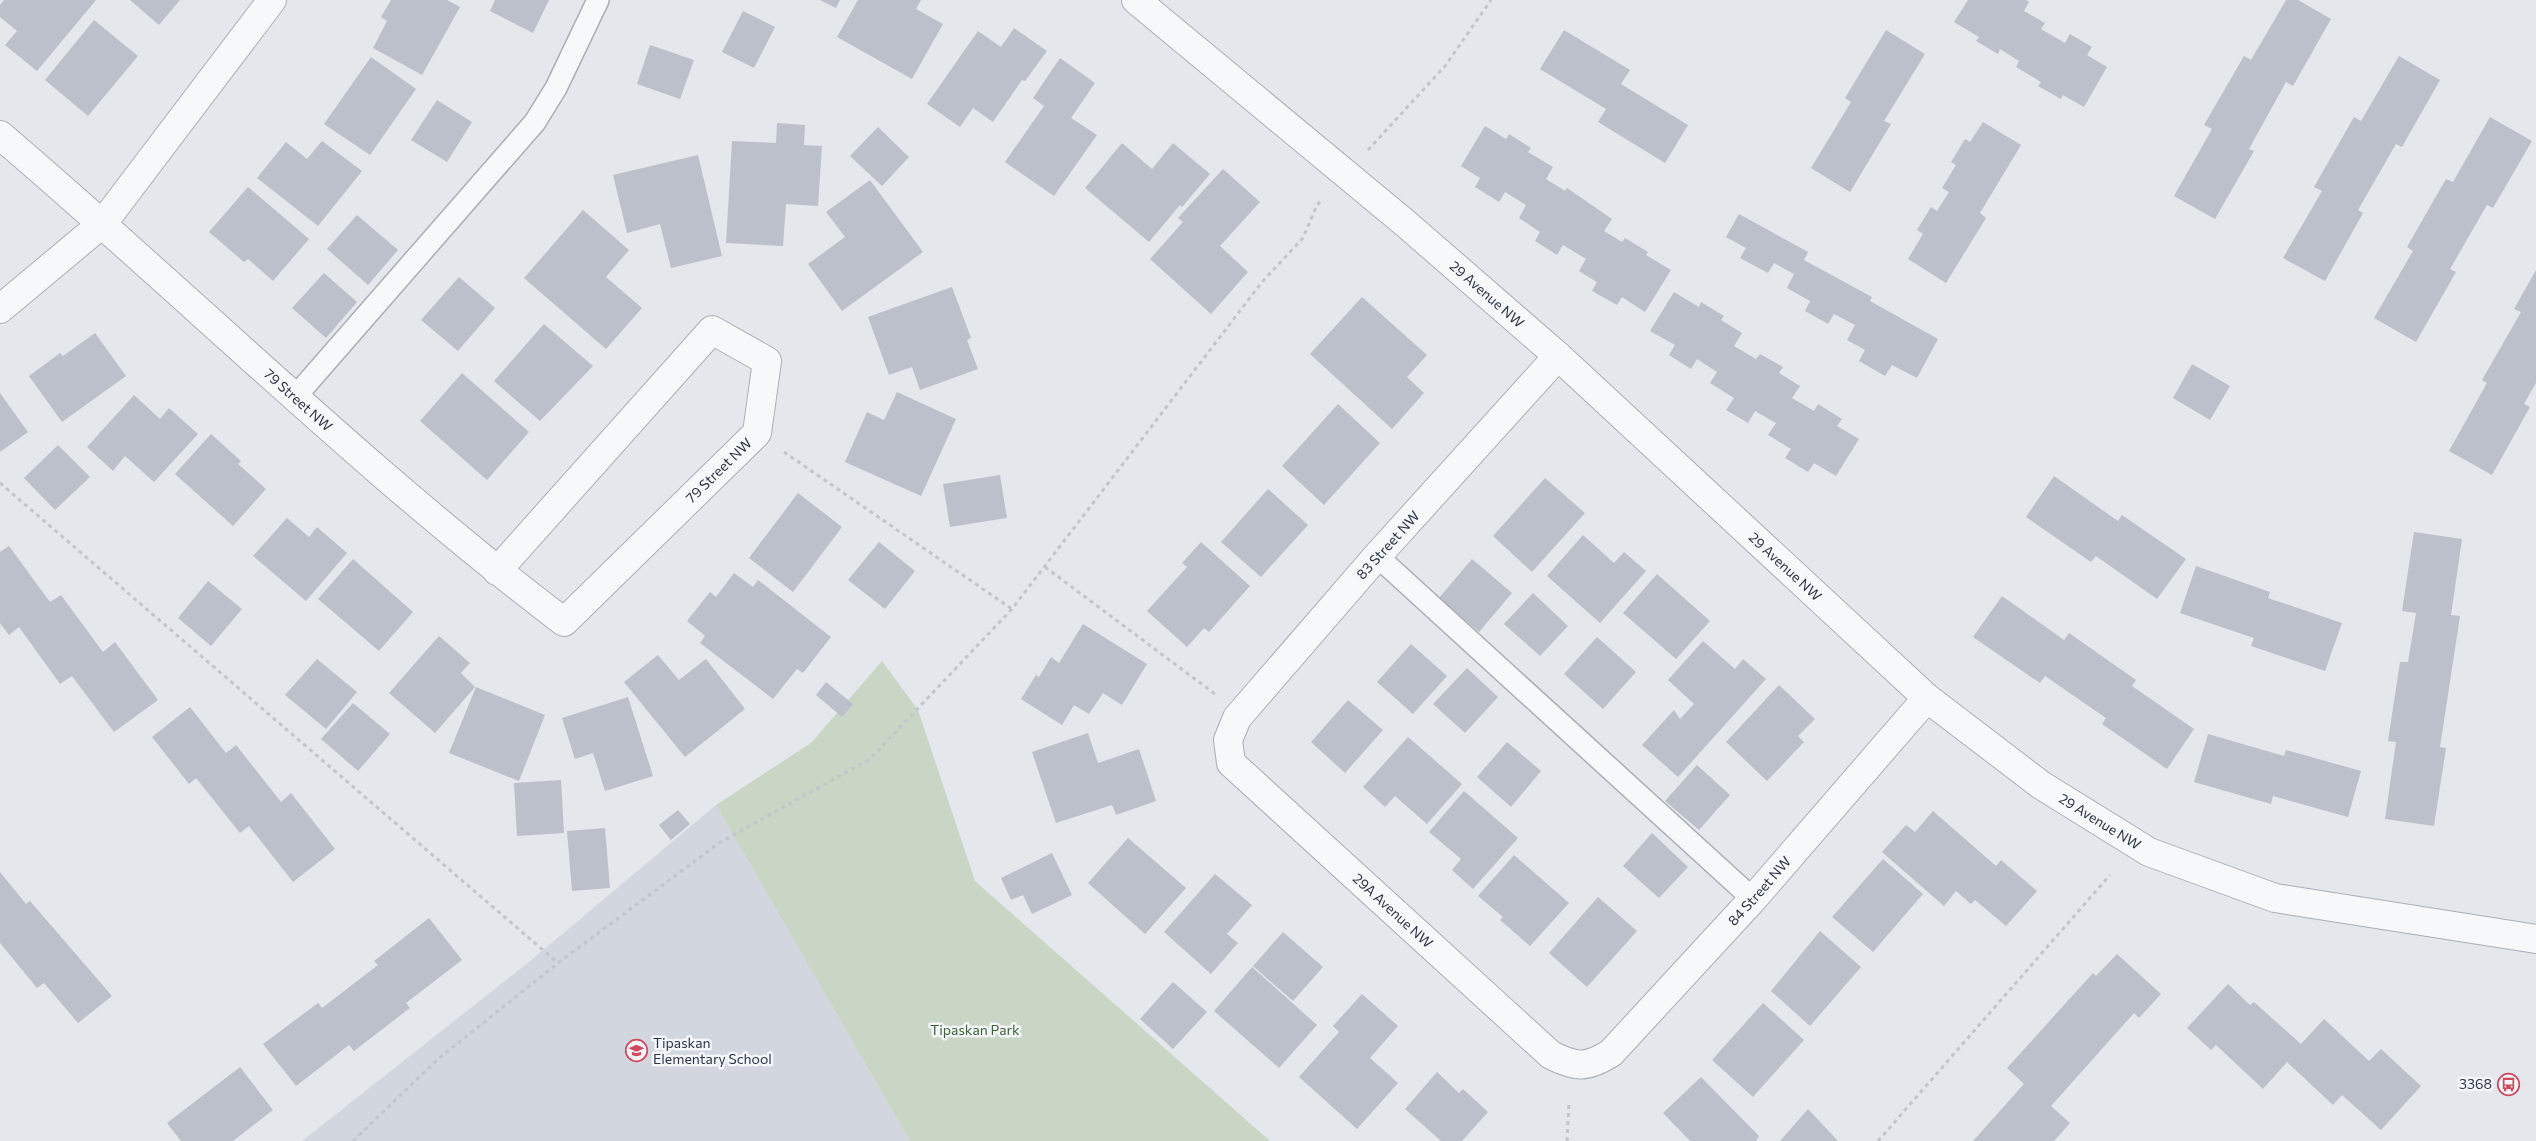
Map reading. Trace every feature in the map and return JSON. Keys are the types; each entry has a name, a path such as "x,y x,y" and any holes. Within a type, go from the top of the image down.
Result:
{"street":[{"path":"0,310 103,222 272,0"},
{"name":"29 Avenue NW","path":"1136,0 1405,223 1558,356 1927,698 2041,785 2149,852 2275,898 2536,939"},
{"name":"79 Street NW","path":"0,135 103,222 295,397 497,571 564,622 757,434 767,361 712,330 497,571"},
{"name":"83 Street NW","path":"1228,740 1237,718 1376,556 1558,356"},
{"name":"84 Street NW","path":"1577,1066 1594,1063 1611,1053 1753,899 1927,698"},
{"name":"29A Avenue NW","path":"1228,740 1231,763 1550,1055 1577,1066"}],"lane":[{"path":"295,397 535,122 556,88 598,0"},
{"path":"1376,556 1753,899"}],"path":[{"path":"1363,155 1395,123 1445,66 1491,0"},
{"path":"353,1141 438,1059 558,962 719,843 870,759 1012,609 1262,282 1303,238 1317,205"},
{"path":"780,450 1012,609"},
{"path":"0,483 558,962"},
{"path":"1045,567 1217,695"},
{"path":"1878,1141 2110,875"},
{"path":"1567,1141 1569,1101"}],"shaded area":[{"name":"Tipaskan Elementary School","path":"716,805 910,1141 302,1141 529,962"}],"green space":[{"name":"Tipaskan Park","path":"882,661 918,710 975,881 1270,1141 910,1141 716,805 811,743"}],"building":[{"path":"4,0 96,0 37,71 5,45 17,31 0,17 0,5"},
{"path":"130,0 180,0 159,25"},
{"path":"391,0 447,0 460,7 422,75 373,48 387,21 381,17"},
{"path":"495,0 549,0 533,33 490,11"},
{"path":"820,0 840,0 836,8"},
{"path":"858,0 921,0 916,9 943,24 912,79 837,37"},
{"path":"1968,0 2026,0 2029,2 2024,11 2045,23 2041,29 2065,43 2070,34 2092,47 2087,55 2107,67 2084,107 2063,95 2061,99 2038,86 2041,82 2016,67 2019,61 2000,49 1998,54 1976,41 1979,37 1954,22"},
{"path":"2286,0 2298,0 2331,19 2293,86 2286,82 2249,149 2254,151 2215,219 2174,196 2212,129 2204,125 2244,56 2251,60"},
{"path":"743,11 775,27 754,68 722,52"},
{"path":"94,20 138,56 88,116 45,80"},
{"path":"1014,28 1047,51 1025,81 1022,80 993,122 973,108 960,127 927,104 978,31 1001,47"},
{"path":"1564,30 1630,70 1621,84 1688,125 1665,163 1598,122 1606,109 1540,69"},
{"path":"1886,30 1925,54 1884,121 1891,124 1850,192 1811,168 1851,102 1845,98"},
{"path":"650,45 694,60 680,99 637,84"},
{"path":"2399,56 2440,80 2402,147 2396,144 2358,210 2363,213 2325,281 2283,258 2322,191 2314,187 2354,117 2361,121"},
{"path":"371,57 416,89 370,155 324,124"},
{"path":"1060,58 1095,83 1071,118 1097,135 1054,196 1005,162 1044,106 1033,98"},
{"path":"437,100 472,122 447,162 411,140"},
{"path":"2490,117 2532,141 2493,208 2487,205 2450,269 2456,272 2416,342 2374,318 2413,251 2407,247 2446,179 2453,182"},
{"path":"1983,122 2021,145 1980,213 1986,218 1946,283 1908,259 1923,234 1917,230 1931,207 1937,211 1949,192 1942,188 1956,165 1951,162 1965,139 1970,142"},
{"path":"777,123 805,125 804,145 822,146 818,206 786,204 783,246 726,243 732,141 776,143"},
{"path":"1485,126 1506,139 1509,134 1531,148 1528,152 1553,167 1546,179 1565,191 1567,188 1612,219 1604,231 1622,242 1625,238 1648,252 1646,255 1671,270 1645,312 1622,297 1617,305 1592,291 1597,282 1579,271 1586,259 1563,245 1557,255 1535,241 1540,232 1519,218 1526,205 1505,192 1499,202 1475,187 1480,178 1461,166"},
{"path":"878,127 909,157 882,186 850,156"},
{"path":"322,141 362,171 318,226 257,178 286,142 307,159"},
{"path":"1122,143 1152,169 1173,143 1210,174 1182,207 1180,205 1149,242 1085,188"},
{"path":"698,155 722,256 671,268 660,224 627,233 613,175"},
{"path":"1223,169 1260,202 1220,246 1248,272 1211,314 1150,259 1183,222 1178,218"},
{"path":"870,180 923,252 842,311 808,264 845,237 826,212"},
{"path":"248,187 309,239 273,281 248,259 244,262 209,232"},
{"path":"583,210 629,250 606,277 642,308 606,349 524,278"},
{"path":"1739,214 1808,252 1804,260 1872,297 1870,301 1938,339 1917,378 1892,365 1885,376 1859,361 1865,350 1847,340 1855,325 1834,314 1828,324 1805,311 1810,301 1787,288 1794,274 1774,263 1768,273 1740,258 1746,248 1726,237"},
{"path":"357,215 398,250 368,285 327,249"},
{"path":"2536,270 2536,383 2524,404 2530,407 2492,475 2449,451 2487,383 2482,380 2521,312 2514,309"},
{"path":"324,273 357,302 326,338 292,308"},
{"path":"459,277 495,308 458,351 421,320"},
{"path":"952,287 971,338 967,340 978,369 920,390 912,367 889,375 868,317"},
{"path":"1674,292 1699,307 1701,302 1724,316 1721,320 1742,333 1734,346 1756,359 1760,354 1783,367 1779,373 1800,386 1792,398 1814,411 1818,404 1842,419 1837,426 1859,439 1836,476 1814,463 1808,472 1785,458 1791,449 1768,435 1776,423 1755,411 1748,423 1726,410 1734,398 1710,383 1717,372 1697,359 1691,369 1669,355 1675,345 1650,331"},
{"path":"1362,297 1427,355 1407,377 1424,393 1392,429 1310,354"},
{"path":"544,324 593,366 540,421 494,381"},
{"path":"95,333 126,376 62,422 29,376 60,353 63,356"},
{"path":"2192,364 2230,386 2210,420 2173,398"},
{"path":"462,373 529,432 487,480 420,421"},
{"path":"897,392 956,419 921,496 845,462 867,412 884,420"},
{"path":"0,393 28,432 0,452"},
{"path":"134,395 160,419 169,408 198,434 154,482 125,456 113,471 87,447"},
{"path":"1338,404 1380,443 1324,505 1282,466"},
{"path":"211,434 241,461 238,464 266,489 233,526 175,474"},
{"path":"58,445 90,477 55,510 24,478"},
{"path":"1000,475 1007,518 950,527 943,484"},
{"path":"2054,476 2118,521 2122,515 2186,559 2157,599 2096,556 2091,562 2026,517"},
{"path":"1545,478 1585,513 1532,572 1493,536"},
{"path":"1268,489 1308,525 1261,577 1221,542"},
{"path":"798,493 842,527 793,592 749,558"},
{"path":"287,518 309,537 317,527 347,553 306,601 253,556"},
{"path":"2414,532 2462,539 2451,615 2460,616 2440,747 2446,748 2434,826 2385,819 2396,742 2388,741 2400,662 2408,662 2416,613 2402,611"},
{"path":"1583,535 1614,563 1624,552 1646,571 1600,623 1547,576"},
{"path":"879,542 915,571 885,609 848,580"},
{"path":"1201,542 1250,586 1209,632 1204,628 1187,647 1147,611 1187,567 1182,563"},
{"path":"9,546 50,602 61,595 103,652 115,642 158,700 114,732 72,676 60,684 19,627 9,635 0,623 0,552"},
{"path":"353,559 413,612 379,651 318,599"},
{"path":"1472,559 1512,593 1479,632 1439,598"},
{"path":"2196,566 2270,592 2268,598 2342,623 2325,671 2251,646 2254,638 2180,613"},
{"path":"734,573 753,587 758,580 831,637 803,673 797,669 773,699 700,643 705,636 687,621 710,592 716,597"},
{"path":"1657,574 1710,621 1676,659 1623,613"},
{"path":"208,581 242,609 211,646 178,618"},
{"path":"1533,593 1568,626 1540,656 1504,624"},
{"path":"2002,596 2064,640 2069,633 2136,680 2132,686 2194,729 2167,769 2102,724 2106,718 2045,676 2040,683 1973,637"},
{"path":"1083,624 1147,664 1122,705 1103,693 1089,714 1074,705 1062,725 1021,699 1036,675 1039,677 1051,657 1059,663"},
{"path":"439,636 470,663 461,673 475,687 435,733 389,693"},
{"path":"1597,637 1636,672 1603,709 1564,674"},
{"path":"1703,641 1735,669 1743,659 1766,679 1678,777 1642,745 1674,710 1680,719 1694,704 1668,680"},
{"path":"1411,644 1447,676 1413,714 1377,682"},
{"path":"658,655 679,680 706,659 745,709 685,757 624,682"},
{"path":"317,659 357,692 326,729 285,695"},
{"path":"1467,668 1498,697 1465,733 1433,704"},
{"path":"826,682 853,704 842,717 816,695"},
{"path":"1779,685 1815,719 1798,736 1804,742 1767,781 1726,742"},
{"path":"476,687 545,715 519,781 449,753"},
{"path":"628,697 653,776 605,791 593,753 575,759 562,718"},
{"path":"1348,700 1383,730 1345,773 1311,742"},
{"path":"353,703 390,734 358,771 321,739"},
{"path":"190,707 226,753 236,745 281,802 291,793 335,849 293,882 249,826 240,833 196,778 189,784 152,737"},
{"path":"1088,733 1098,763 1139,749 1156,801 1116,815 1112,805 1056,823 1032,752"},
{"path":"2208,734 2284,756 2286,750 2361,771 2348,817 2273,796 2271,804 2194,782"},
{"path":"1408,737 1462,784 1427,824 1395,796 1385,807 1363,787"},
{"path":"1507,742 1541,771 1511,807 1477,777"},
{"path":"1697,765 1730,795 1699,830 1665,801"},
{"path":"561,780 564,833 517,836 514,783"},
{"path":"1464,791 1518,838 1473,889 1452,870 1461,859 1429,832"},
{"path":"678,810 690,824 671,840 659,825"},
{"path":"1933,811 1996,866 2001,860 2037,891 2006,926 1975,900 1971,904 1956,891 1944,906 1882,852 1906,825 1915,832"},
{"path":"605,828 610,888 572,891 567,831"},
{"path":"1652,833 1688,867 1659,898 1623,866"},
{"path":"1128,838 1186,888 1145,934 1088,883"},
{"path":"1052,853 1072,895 1032,914 1023,895 1011,900 1001,878"},
{"path":"1514,855 1569,903 1530,946 1500,920 1503,917 1478,896"},
{"path":"1883,859 1923,894 1873,952 1832,917"},
{"path":"0,872 26,904 30,901 112,996 78,1023 44,983 37,988 0,943"},
{"path":"1215,874 1252,905 1227,934 1238,943 1211,974 1164,932"},
{"path":"1598,897 1637,931 1587,987 1549,953"},
{"path":"429,918 462,960 406,1003 410,1008 354,1051 349,1045 296,1086 263,1044 318,1003 322,1008 378,965 374,961"},
{"path":"1820,931 1861,967 1810,1026 1771,991"},
{"path":"1283,932 1323,967 1293,1001 1253,966"},
{"path":"2117,954 2161,994 2139,1018 2134,1013 2051,1106 2070,1123 2054,1141 1973,1141 2024,1084 2007,1068 2093,973 2096,976"},
{"path":"1252,967 1317,1025 1279,1068 1214,1011"},
{"path":"1173,982 1207,1012 1173,1049 1140,1019"},
{"path":"2228,984 2250,1005 2254,1002 2301,1044 2324,1019 2369,1061 2381,1049 2421,1086 2381,1130 2342,1095 2333,1105 2287,1062 2263,1089 2216,1045 2211,1050 2187,1028"},
{"path":"1362,994 1398,1026 1370,1058 1398,1083 1357,1129 1299,1077 1339,1032 1333,1026"},
{"path":"1763,1003 1804,1040 1753,1097 1712,1060"},
{"path":"240,1067 273,1110 233,1141 181,1141 167,1123"},
{"path":"1437,1072 1459,1093 1463,1089 1488,1112 1462,1141 1441,1141 1405,1109"},
{"path":"1701,1077 1759,1136 1756,1141 1690,1141 1663,1113"},
{"path":"1808,1109 1838,1141 1780,1141"}],"place":[{"name":"Tipaskan Elementary School","path":"637,1051"},
{"name":"3368","path":"2508,1084"}]}
